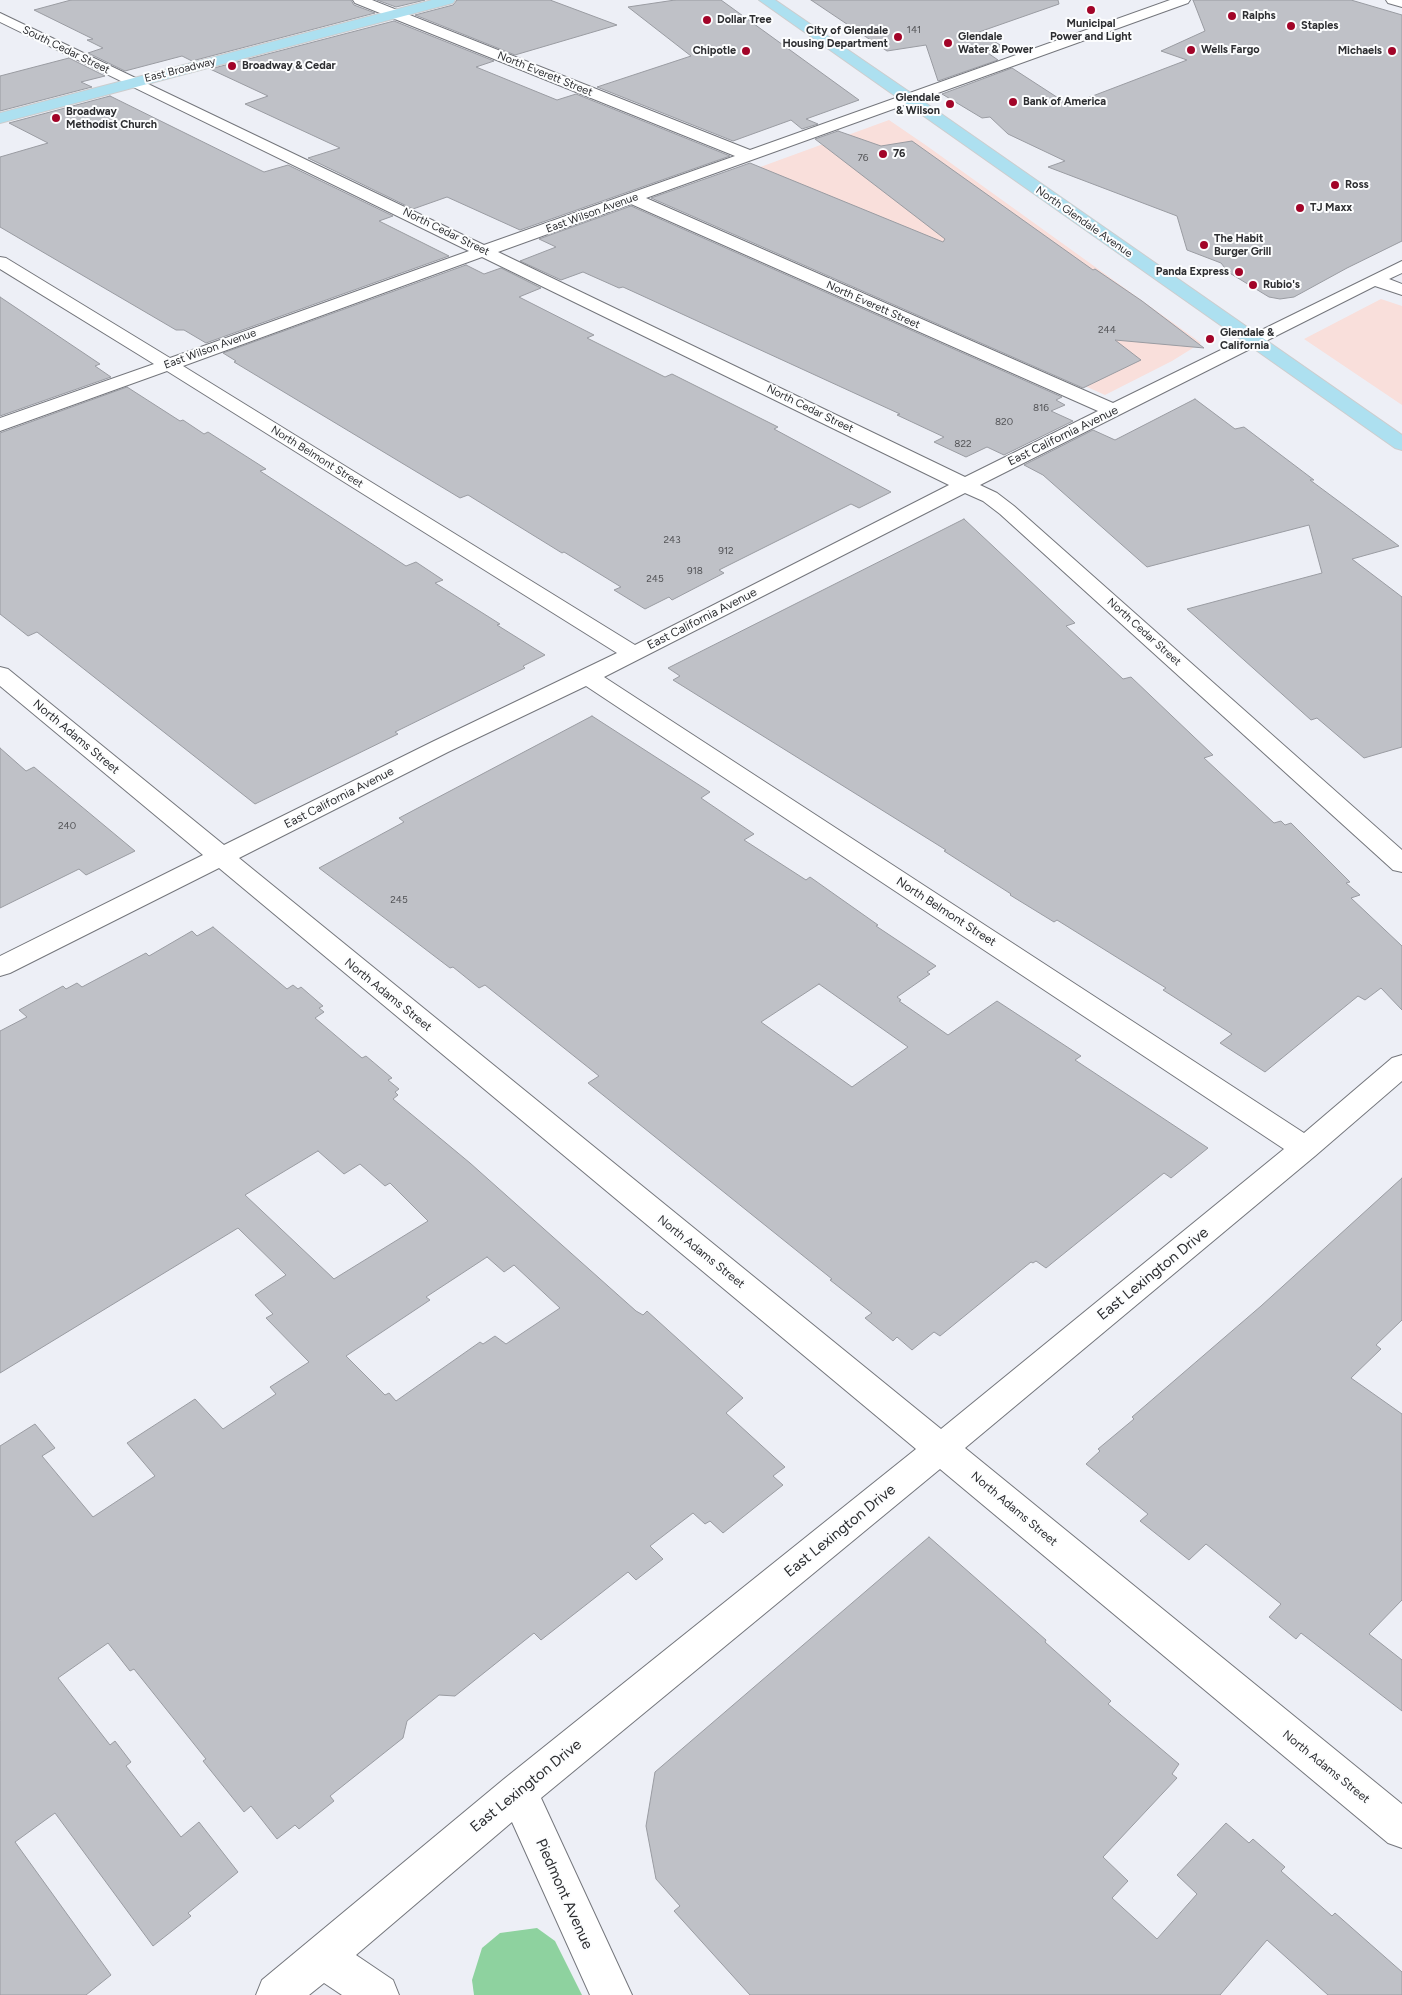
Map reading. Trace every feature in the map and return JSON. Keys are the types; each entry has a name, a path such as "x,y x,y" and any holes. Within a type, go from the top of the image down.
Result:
{"main road":[{"name":"East Broadway","path":"0,118 448,0"},
{"name":"North Glendale Avenue","path":"766,0 910,99 1253,342 1402,444"}],"street":[{"name":"North Everett Street","path":"360,0 750,156"},
{"name":"East Wilson Avenue","path":"0,425 1183,0"},
{"path":"1393,0 1402,2"},
{"name":"South Cedar Street","path":"0,17 133,82"},
{"name":"North Cedar Street","path":"133,82 990,497 1007,510 1402,864"},
{"name":"North Everett Street","path":"632,198 1115,411"},
{"name":"North Belmont Street","path":"0,262 169,364 634,654"},
{"name":"East California Avenue","path":"0,967 634,654 966,484 1402,266"},
{"path":"1374,280 1402,290"},
{"name":"North Adams Street","path":"0,674 1402,1829"},
{"name":"North Belmont Street","path":"587,676 1305,1148"},
{"name":"East Lexington Drive","path":"278,1995 518,1792 940,1449 1402,1066"},
{"name":"Piedmont Avenue","path":"518,1792 611,1995"},
{"path":"322,1957 378,1995"}],"shaded area":[{"path":"889,120 1201,343 1172,361 1105,395 670,200"},
{"path":"1381,299 1402,306 1402,405 1304,339"}],"green space":[{"path":"537,1928 555,1941 582,1995 474,1995 472,1980 482,1948 500,1933"}],"building":[{"path":"71,0 351,0 354,5 375,13 192,61 182,56 125,71 88,53 103,48 87,40 93,39 34,10"},
{"path":"377,0 425,0 396,7"},
{"path":"457,0 550,0 617,25 515,55 415,15 453,5"},
{"path":"675,0 721,0 859,100 806,119 818,124 802,129 791,120 733,141 597,87 691,56 628,7"},
{"path":"811,0 1058,0 1059,4 979,32 1005,48 985,51 998,60 938,81 926,45 887,51"},
{"path":"1193,0 1351,0 1402,15 1402,241 1294,297 1280,299 1269,297 1228,272 1221,263 1187,250 1177,216 1048,167 1065,161 1008,134 990,117 982,118 942,94 1012,68 1069,105 1187,60 1161,51 1205,31"},
{"path":"394,21 494,61 476,67 557,100 576,94 730,156 520,230 447,197 413,209 308,158 340,148 245,104 268,96 210,69"},
{"path":"69,58 105,76 81,82 92,87 0,111 0,76"},
{"path":"110,96 264,172 288,165 393,216 379,221 449,256 206,343 184,330 176,330 0,227 0,157 48,143 9,123"},
{"path":"838,131 881,146 912,141 1093,270 1095,269 1142,301 1204,348 1115,340 1141,360 1083,388 651,198 750,163 943,242 945,239 815,139"},
{"path":"631,206 1062,397 1056,400 1065,405 1051,411 1073,421 1004,455 987,447 966,457 934,442 944,437 897,415 900,414 623,287 619,288 583,272 561,280 520,261 556,247 539,239"},
{"path":"466,265 484,274 501,268 541,288 519,297 594,335 587,338 665,377 672,374 778,427 774,429 891,492 859,508 851,504 719,570 724,573 672,600 669,597 645,609 614,590 621,587 564,552 562,553 468,495 460,498 234,362 236,361 223,353"},
{"path":"0,297 100,364 95,366 111,377 0,416"},
{"path":"127,387 180,421 183,420 204,434 208,432 266,469 260,471 406,566 416,562 443,580 435,583 545,655 523,666 525,668 395,732 398,734 255,804 37,632 28,636 0,614 0,433"},
{"path":"1195,399 1235,429 1244,427 1314,480 1310,480 1399,546 1352,559 1402,597 1402,747 1364,758 1317,718 1311,720 1187,609 1322,573 1309,525 1147,567 1043,475 1024,465 1093,430 1115,440"},
{"path":"964,519 1075,623 1066,626 1123,679 1131,677 1213,755 1204,758 1274,823 1281,821 1285,825 1291,823 1350,882 1346,883 1360,895 1351,898 1402,946 1402,1010 1381,988 1365,1000 1358,996 1265,1072 1220,1043 1232,1034 1163,990 1166,988 1057,920 1054,922 1010,895 944,851 946,850 673,680 680,676 668,668"},
{"path":"592,716 710,792 701,798 754,834 744,840 806,880 810,877 878,925 876,926 936,966 927,972 930,974 897,997 901,1000 899,1001 948,1035 997,1001 1081,1056 1075,1060 1208,1148 1171,1178 1164,1173 1046,1268 1036,1261 1031,1262 940,1336 934,1332 912,1350 897,1337 893,1341 865,1318 872,1313 588,1083 599,1076 485,985 479,988 453,967 450,968 319,868 404,822 399,818","holes":["819,984 908,1047 852,1087 761,1022"]},
{"path":"0,748 26,771 34,767 135,851 86,875 79,869 0,908"},
{"path":"213,927 287,989 293,985 298,989 301,987 323,1006 319,1008 324,1012 315,1018 362,1058 366,1056 392,1078 388,1080 399,1089 395,1092 398,1095 393,1099 470,1163 636,1311 643,1315 647,1311 743,1398 726,1413 785,1467 773,1476 783,1485 723,1533 710,1521 705,1524 693,1513 650,1546 663,1559 636,1580 628,1572 541,1640 534,1633 455,1696 439,1695 407,1721 403,1738 330,1796 334,1801 299,1829 295,1825 277,1839 251,1806 244,1812 203,1761 206,1759 134,1669 130,1671 108,1643 58,1678 110,1745 115,1741 131,1762 126,1766 181,1837 199,1822 238,1872 188,1913 191,1916 153,1946 55,1813 15,1842 111,1975 86,1995 0,1995 0,1446 35,1424 55,1448 42,1456 93,1517 155,1476 127,1443 195,1399 223,1429 276,1394 270,1387 309,1362 266,1318 273,1314 255,1295 286,1275 238,1228 0,1373 0,1031 27,1017 19,1010 63,986 66,989 77,983 82,987 146,953 149,956 192,931 197,936","holes":["318,1151 344,1174 360,1164 385,1186 390,1183 428,1221 334,1279 245,1195","487,1257 504,1272 514,1265 560,1308 506,1344 495,1336 483,1344 480,1342 396,1401 389,1393 385,1395 346,1356 430,1300 426,1297"]},
{"path":"1402,1178 1402,1320 1376,1345 1381,1349 1351,1378 1402,1414 1402,1600 1369,1634 1402,1660 1402,1711 1301,1633 1296,1639 1269,1617 1281,1604 1206,1544 1189,1560 1140,1521 1148,1514 1086,1464 1100,1451 1098,1449 1134,1419 1132,1417 1261,1306"},
{"path":"929,1537 1046,1640 1045,1642 1111,1701 1108,1704 1179,1764 1172,1774 1177,1778 1103,1857 1128,1881 1112,1898 1157,1939 1197,1894 1177,1875 1226,1823 1249,1843 1253,1839 1285,1867 1281,1871 1332,1916 1335,1913 1402,1972 1402,1995 1328,1995 1267,1940 1220,1995 750,1995 674,1911 680,1906 656,1879 646,1826 655,1772"}],"place":[{"name":"Municipal Power and Light","path":"1091,10"},
{"name":"Ralphs","path":"1232,16"},
{"name":"Dollar Tree","path":"707,20"},
{"name":"Staples","path":"1291,26"},
{"name":"City of Glendale Housing Department","path":"898,37"},
{"name":"Glendale Water & Power","path":"948,43"},
{"name":"Wells Fargo","path":"1191,50"},
{"name":"Chipotle","path":"746,51"},
{"name":"Michaels","path":"1392,51"},
{"name":"Broadway & Cedar","path":"232,66"},
{"name":"Bank of America","path":"1013,102"},
{"name":"Glendale & Wilson","path":"950,104"},
{"name":"Broadway Methodist Church","path":"56,118"},
{"name":"76","path":"883,154"},
{"name":"Ross","path":"1335,185"},
{"name":"TJ Maxx","path":"1300,208"},
{"name":"The Habit Burger Grill","path":"1204,245"},
{"name":"Panda Express","path":"1239,272"},
{"name":"Rubio's","path":"1253,285"},
{"name":"Glendale & California","path":"1210,339"}]}
